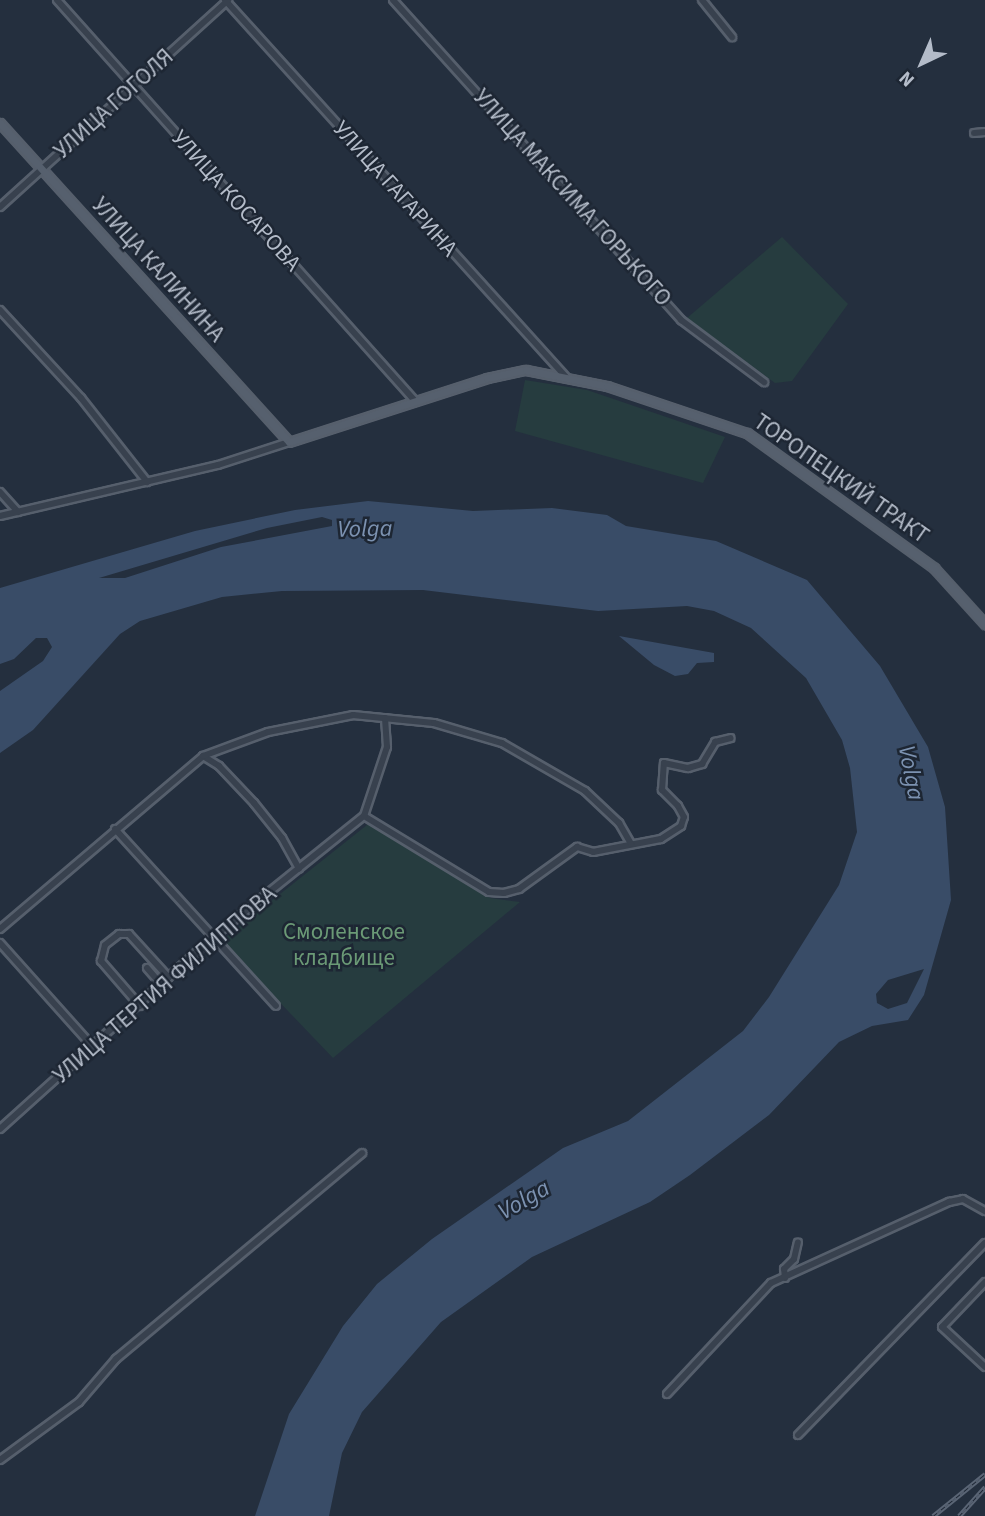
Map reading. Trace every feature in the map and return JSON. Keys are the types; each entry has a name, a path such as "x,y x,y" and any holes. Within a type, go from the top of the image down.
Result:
{"main road":[{"name":"УЛИЦА КАЛИНИНА","path":"0,123 289,442"},
{"name":"ТОРОПЕЦКИЙ ТРАКТ","path":"289,442 415,401 526,370 566,377 747,433 934,568 985,624"}],"street":[{"name":"УЛИЦА КОСАРОВА","path":"57,0 415,401"},
{"name":"УЛИЦА ГОГОЛЯ","path":"0,207 226,0"},
{"name":"УЛИЦА ГАГАРИНА","path":"226,0 566,377"},
{"name":"УЛИЦА МАКСИМА ГОРЬКОГО","path":"393,0 681,320 764,382"},
{"path":"702,0 732,37"},
{"path":"974,133 985,132"},
{"path":"0,310 80,398 147,482"},
{"path":"0,516 147,482 289,442"},
{"path":"0,492 18,512"},
{"path":"0,929 203,756 268,732 353,715 434,723 502,743 585,791 619,823 631,844"},
{"path":"385,718 387,747 364,816 488,892 519,889 577,847 593,852 661,839 681,826 684,817 663,790 664,763 688,768 702,764 715,742 731,738"},
{"path":"203,756 219,766 254,803 282,838 299,869"},
{"name":"УЛИЦА ТЕРТИЯ ФИЛИППОВА","path":"0,1129 94,1048 212,938 364,816"},
{"path":"115,829 276,1006"},
{"path":"140,1006 101,961 105,945 119,933 129,934 169,978"},
{"path":"0,943 94,1048"},
{"path":"147,968 162,985"},
{"path":"0,1460 79,1402 116,1359 362,1153"},
{"path":"667,1394 771,1283 949,1202 963,1199 985,1211"},
{"path":"785,1278 784,1269 793,1259 798,1242"},
{"path":"798,1435 985,1243"},
{"path":"985,1282 942,1328 985,1367"}],"green space":[{"path":"782,237 848,304 792,381 775,383 687,318"},
{"path":"525,380 587,390 725,437 703,483 515,431"},
{"name":"Смоленское кладбище","path":"372,821 490,898 520,902 333,1058 221,941"}],"water":[{"name":"Volga","path":"368,501 473,511 552,508 607,515 626,526 716,541 807,580 880,666 928,747 945,807 951,900 924,995 908,1020 872,1026 839,1042 769,1115 690,1175 650,1202 532,1257 441,1322 362,1412 342,1453 329,1516 255,1516 289,1414 343,1326 377,1284 432,1239 563,1148 628,1121 743,1031 769,997 839,885 857,832 850,768 842,740 806,678 751,628 714,611 687,606 598,611 423,590 282,591 222,597 140,621 120,634 33,730 0,753 0,691 43,661 52,647 47,638 36,638 14,659 0,664 0,588 195,531 295,510","holes":["322,517 332,520 332,526 221,547 125,578 99,578 267,528","924,969 907,1003 888,1009 877,1003 876,994 888,980"]},
{"path":"619,636 714,653 714,662 697,663 688,674 675,676 654,665"}],"railway":[{"path":"933,1516 985,1474"},
{"path":"959,1516 985,1487"}]}
